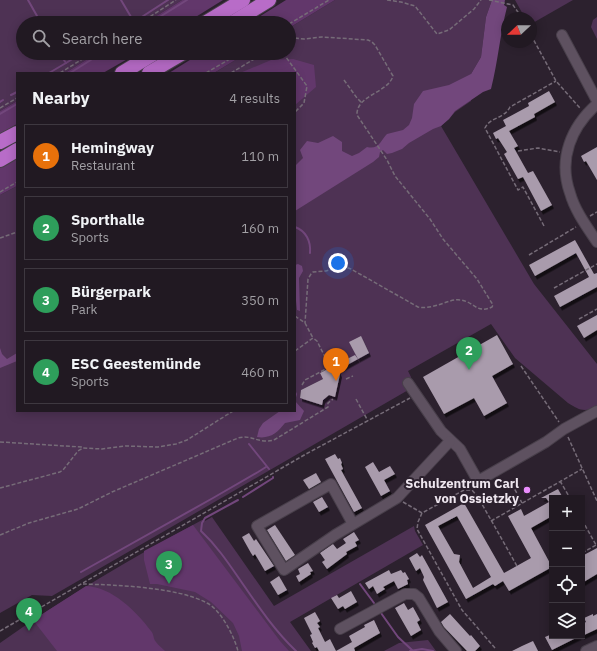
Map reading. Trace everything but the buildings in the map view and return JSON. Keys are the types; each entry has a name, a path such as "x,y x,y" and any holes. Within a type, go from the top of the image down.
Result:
{"highway":[{"path":"217,16 244,0"},
{"path":"243,16 269,0"},
{"path":"124,72 143,60"},
{"path":"151,72 171,60"},
{"path":"0,142 16,134"},
{"path":"0,160 16,151"}],"street":[{"path":"562,35 597,101"},
{"path":"597,104 586,114 575,129 567,154 566,178 570,193 597,242"},
{"path":"408,384 436,425 450,441 460,449 478,481 546,442 564,429 597,411"},
{"path":"353,524 331,484 256,526 284,570 353,524 397,498 450,441"},
{"path":"340,629 405,594 411,594 419,598 439,631 456,651"},
{"path":"586,651 597,646"}],"path":[{"path":"151,16 176,0"},
{"path":"296,20 329,0"},
{"path":"387,0 414,6 437,34 449,30 474,9 481,0"},
{"path":"489,0 513,5 518,12"},
{"path":"296,38 322,37 368,40 372,42 393,76 389,83 362,103 359,107 357,115 378,145 395,176 430,219 443,239 477,279 493,305 492,307 484,310 476,308 470,303 459,300 430,307 418,307 351,269 342,266 326,271 313,272 311,274 308,279 305,323"},
{"path":"537,47 556,81 586,114"},
{"path":"62,72 81,60"},
{"path":"208,72 228,60"},
{"path":"233,72 252,60"},
{"path":"288,60 307,86 304,103 296,111"},
{"path":"344,80 362,103"},
{"path":"544,226 523,187 518,190 484,128 487,123 507,113 510,107 556,81"},
{"path":"0,108 16,99"},
{"path":"518,151 538,148 567,154"},
{"path":"0,192 16,183"},
{"path":"529,255 585,222"},
{"path":"0,238 16,232"},
{"path":"554,288 597,264"},
{"path":"579,319 597,309"},
{"path":"296,317 305,323 313,338 317,341 327,361"},
{"path":"296,350 313,338"},
{"path":"302,385 305,380 324,370 327,361 335,357 342,371"},
{"path":"521,366 564,429 597,501"},
{"path":"346,379 353,376"},
{"path":"0,631 306,454 416,394"},
{"path":"0,535 29,522 78,509 118,489 238,438 244,436 266,442 274,440 328,407 328,403 333,399"},
{"path":"356,399 368,421"},
{"path":"0,442 102,449 126,446 158,447 176,444 187,440 231,412"},
{"path":"0,488 60,472 78,451 83,448"},
{"path":"491,520 582,469"},
{"path":"560,481 568,495"},
{"path":"512,484 522,503"},
{"path":"495,648 462,610 417,529 422,513 464,490 472,490 517,566"},
{"path":"397,498 422,513"},
{"path":"585,525 597,545 585,551"},
{"path":"81,584 138,587 186,594 208,604 228,627 238,651"}],"shaded area":[{"path":"0,0 182,0 156,16 16,16 16,60 86,60 67,72 16,72 16,102 0,111"},
{"path":"182,0 223,0 197,16 156,16"},
{"path":"286,0 335,0 296,24 296,16 260,16"},
{"path":"335,0 492,0 486,17 481,57 471,74 471,101 455,112 441,126 534,284 597,364 597,406 582,410 568,403 515,358 491,324 408,371 411,377 410,389 52,596 32,595 0,613 0,195 16,187 16,412 296,412 296,72 216,72 235,60 296,60 296,24","holes":["335,365 340,374 335,397 329,395 323,398 321,404 300,398 301,390 323,379 320,373"]},
{"path":"492,0 505,0 504,5 507,7 506,12 501,12 501,38 491,89 483,92 455,111 441,126 409,143 402,149 387,154 383,150 380,152 379,157 373,162 296,210 296,165 303,158 300,150 307,141 318,143 333,136 342,142 342,151 352,156 367,147 371,148 377,146 387,134 403,130 409,125 412,118 414,104 423,91 449,85 471,74 481,57 486,17"},
{"path":"515,0 573,0 537,21 537,12 522,12"},
{"path":"597,17 597,39 591,27 593,20"},
{"path":"86,60 126,60 105,72 67,72"},
{"path":"190,60 235,60 216,72 171,72"},
{"path":"271,60 296,60 314,65 316,87 296,104 296,72 242,72"},
{"path":"16,102 16,125 0,134 0,111"},
{"path":"16,159 16,187 0,195 0,167"},
{"path":"296,265 302,266 303,271 299,278 300,311 297,310 296,300"},
{"path":"0,348 2,354 7,359 16,354 16,361 0,368"},
{"path":"296,402 304,411 300,420 285,423 279,430 269,436 257,437 259,429 263,423 279,412 296,412"},
{"path":"212,517 274,606 414,526 415,531 423,545 290,622 311,651 0,651 0,643 74,594 124,563 202,520 205,521"},
{"path":"193,525 289,651 242,651 239,636 233,623 211,602 195,592 157,584 150,584 144,560 144,551"},
{"path":"86,586 96,587 123,601 145,623 152,632 155,641 165,651 57,651 33,620"},
{"path":"428,640 436,651 384,651 399,643"}],"waterway":[{"path":"28,0 37,16"},
{"path":"121,0 130,16"},
{"path":"143,16 168,0"},
{"path":"161,16 187,0"},
{"path":"64,60 66,63 71,60"},
{"path":"72,72 91,60"},
{"path":"51,72 66,63"},
{"path":"11,95 16,92"},
{"path":"0,114 16,105"},
{"path":"296,228 302,231 307,237 310,244 310,253"},
{"path":"249,444 269,469"},
{"path":"81,572 266,467"},
{"path":"243,497 273,477"},
{"path":"238,500 205,518 202,523 201,531 221,553 272,625 296,651"},
{"path":"360,584 374,603"},
{"path":"381,613 398,637 412,650"},
{"path":"410,651 422,649 433,651"}],"place":[{"name":"Sporthalle","path":"469,370"},
{"name":"Hemingway","path":"336,381"},
{"name":"Schulzentrum Carl von Ossietzky","path":"527,490"},
{"name":"Bürgerpark","path":"169,584"},
{"name":"ESC Geestemünde","path":"29,631"}]}
